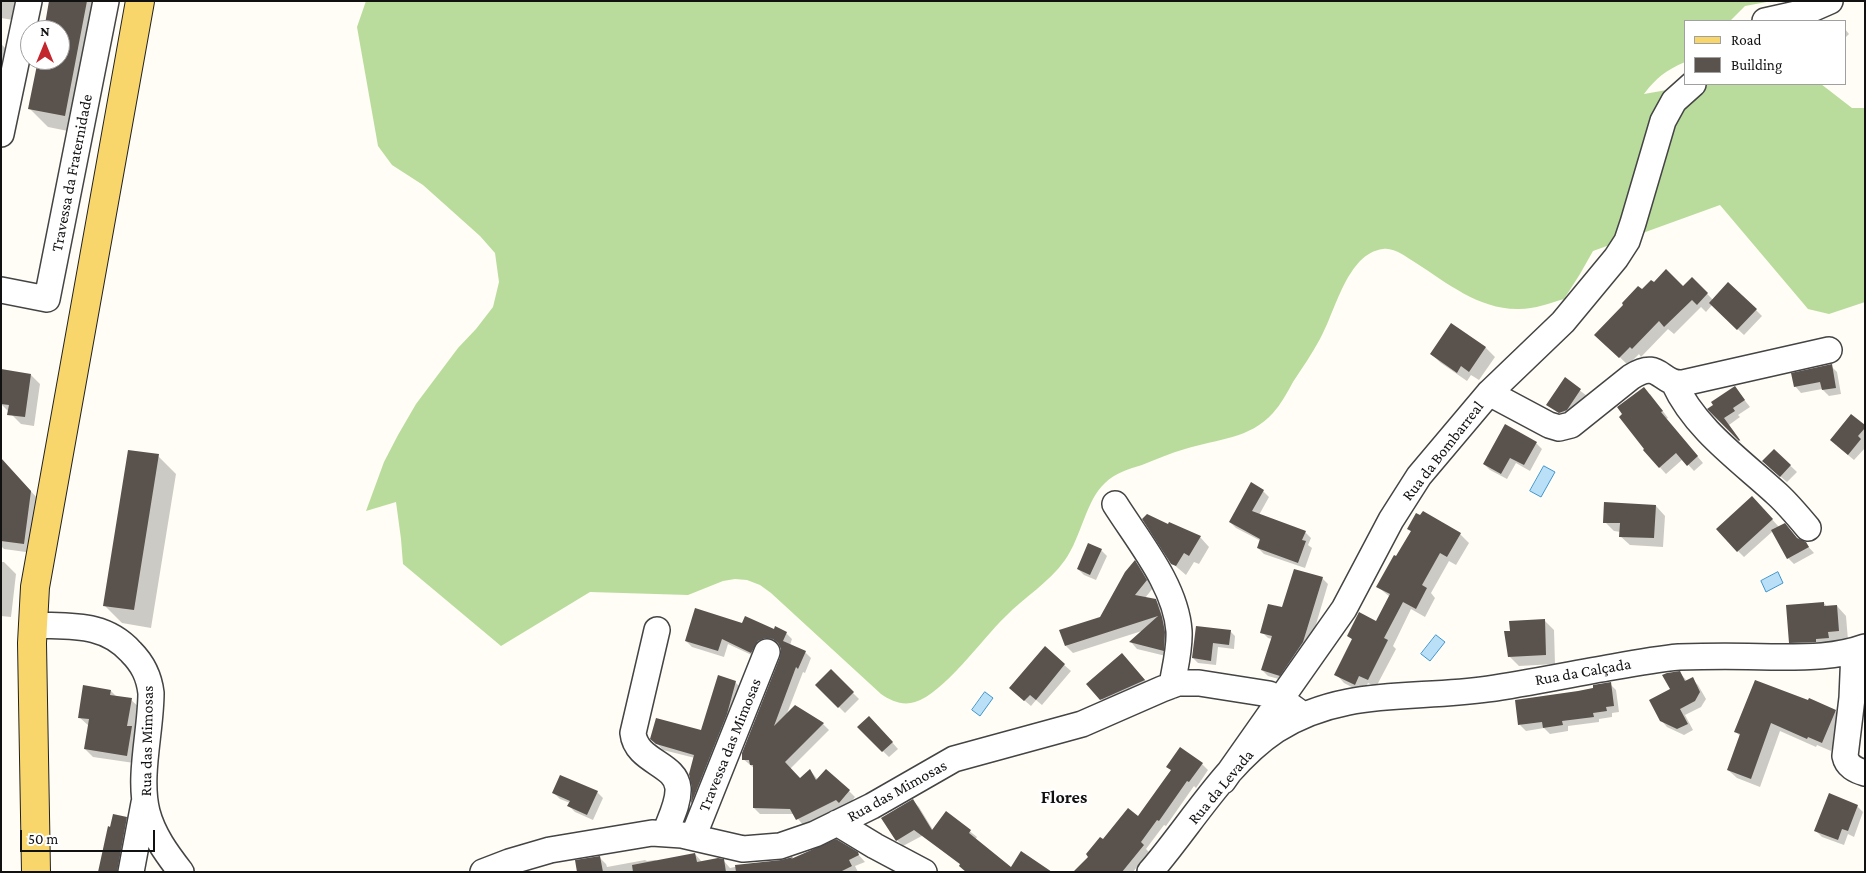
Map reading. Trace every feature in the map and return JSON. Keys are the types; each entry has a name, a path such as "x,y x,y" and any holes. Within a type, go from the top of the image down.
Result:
{"main road":[{"path":"36,872 32,625 37,574 140,1"}],"street":[{"path":"1,134 29,1"},
{"name":"Travessa da Fraternidade","path":"1,290 47,299 106,1"},
{"path":"1769,20 1805,12 1830,1"},
{"name":"Rua da Bombarreal","path":"1223,781 1344,609 1388,526 1412,487 1432,460 1489,393 1558,328 1598,282 1622,250 1636,215 1663,120 1674,101 1692,85"},
{"path":"1674,383 1683,383 1829,350"},
{"path":"1489,393 1549,425 1559,428 1574,423 1631,376 1641,371 1650,370 1658,372 1674,383 1682,398 1709,433 1780,496 1808,528"},
{"path":"1115,504 1166,585 1175,607 1179,642 1172,685"},
{"name":"Rua das Mimosas","path":"32,625 91,628 107,633 122,642 143,666 149,680 151,693 144,780 147,812 156,836 181,872"},
{"path":"657,630 632,733 636,745 642,752 669,771 676,781 677,798 666,833"},
{"path":"1859,649 1844,756 1846,762 1851,767 1865,773"},
{"name":"Rua da Calçada","path":"1303,715 1345,702 1372,698 1468,692 1659,659 1701,656 1814,656 1859,649"},
{"name":"Travessa das Mimosas","path":"693,837 767,652"},
{"name":"Rua das Mimosas","path":"483,872 550,850 647,834 666,833 693,837 732,848 743,849 766,848 798,840 872,806 954,759 1082,724 1172,685 1184,682 1257,692 1293,706 1303,715"},
{"name":"Rua da Levada","path":"1150,872 1244,756 1264,739 1303,715"},
{"path":"131,872 145,800"},
{"path":"837,823 924,872"}],"green space":[{"path":"366,1 1772,1 1745,6 1731,20 1684,20 1684,62 1662,75 1644,94 1695,85 1822,85 1852,108 1865,108 1865,302 1829,314 1808,309 1720,205 1593,251 1564,299 1531,308 1505,308 1477,300 1452,287 1400,253 1383,249 1371,253 1360,261 1351,272 1317,345 1281,402 1264,422 1232,437 1174,452 1122,472 1105,483 1093,499 1071,551 1059,568 996,626 950,677 926,697 915,702 897,702 881,694 771,593 760,585 747,580 723,581 688,595 590,592 501,646 403,564 396,502 366,511 384,462 416,404 458,348 493,307 499,282 495,253 480,236 423,185 392,165 378,146 357,27"}],"water":[{"path":"1544,466 1555,472 1541,497 1530,491"},
{"path":"1778,572 1783,583 1766,592 1761,581"},
{"path":"1436,635 1445,642 1430,661 1421,654"},
{"path":"985,692 993,698 980,716 972,710"}],"building":[{"path":"49,1 87,1 65,116 28,109 36,70 70,70 70,20 46,20"},
{"path":"1666,269 1683,286 1692,277 1708,293 1697,305 1692,300 1664,327 1659,321 1632,349 1630,347 1619,358 1594,335 1623,305 1622,303 1638,286 1642,289 1651,280 1654,282"},
{"path":"1728,282 1757,309 1737,330 1709,303"},
{"path":"1451,323 1486,347 1469,372 1461,366 1457,373 1430,354"},
{"path":"1832,364 1836,388 1822,390 1820,382 1794,387 1791,373"},
{"path":"1,369 31,374 25,417 7,415 9,405 1,404"},
{"path":"1565,377 1581,389 1567,410 1559,413 1546,405"},
{"path":"1735,386 1745,400 1733,408 1735,411 1724,418 1739,441 1707,409 1713,405 1711,402"},
{"path":"1644,387 1663,411 1661,412 1698,456 1687,466 1676,453 1659,468 1619,417 1622,414 1617,407"},
{"path":"1851,414 1865,425 1865,428 1858,436 1861,439 1848,455 1830,440"},
{"path":"1505,424 1537,442 1524,465 1510,458 1501,474 1483,464"},
{"path":"1774,449 1791,465 1780,477 1762,461"},
{"path":"128,450 159,454 134,610 103,606"},
{"path":"1,458 31,491 24,544 1,541"},
{"path":"1251,482 1264,490 1252,511 1306,531 1302,540 1306,541 1298,563 1257,548 1260,539 1229,522"},
{"path":"1752,496 1773,519 1737,552 1716,529"},
{"path":"1604,502 1656,505 1654,538 1619,537 1620,523 1603,523"},
{"path":"1423,511 1461,533 1447,557 1440,553 1422,585 1427,588 1416,609 1403,602 1384,638 1388,640 1368,680 1359,676 1355,685 1334,675 1352,639 1347,636 1359,612 1376,621 1390,594 1376,587 1394,555 1396,556 1411,531 1407,529 1416,513 1420,515"},
{"path":"1147,514 1201,536 1189,556 1184,553 1176,566 1171,564 1142,519"},
{"path":"1785,523 1797,538 1806,542 1809,547 1787,559 1771,530"},
{"path":"1088,543 1102,549 1090,575 1077,569"},
{"path":"1135,560 1147,580 1135,595 1156,599 1165,632 1164,651 1129,642 1158,616 1065,646 1059,630 1100,617 1125,572"},
{"path":"1294,569 1323,577 1303,642 1280,676 1261,670 1272,636 1260,633 1268,604 1282,607"},
{"path":"1824,602 1824,606 1837,605 1839,631 1828,632 1829,638 1816,639 1816,642 1789,643 1786,605"},
{"path":"695,608 742,623 745,616 774,629 775,626 787,632 783,641 806,651 798,669 796,667 774,726 795,705 824,723 785,762 800,778 810,769 816,780 826,769 850,790 839,803 836,800 796,820 790,809 753,808 753,765 750,765 749,760 742,760 742,753 780,657 781,649 773,639 765,638 758,641 751,653 722,639 718,651 685,641"},
{"path":"1545,619 1546,655 1508,657 1504,631 1510,631 1509,621"},
{"path":"1196,626 1231,630 1229,645 1213,643 1211,661 1192,658"},
{"path":"1045,646 1065,664 1036,700 1030,695 1024,701 1009,688"},
{"path":"1122,653 1145,680 1100,700 1086,684"},
{"path":"831,669 854,692 838,708 815,685"},
{"path":"1680,671 1685,681 1693,677 1700,692 1695,701 1680,709 1688,724 1677,729 1660,721 1649,700 1670,689 1662,675"},
{"path":"718,675 736,681 727,714 691,804 692,788 689,774 694,755 656,744 650,739 656,718 701,730"},
{"path":"1755,680 1808,700 1809,698 1836,710 1822,743 1808,737 1807,739 1771,723 1751,779 1727,770 1740,734 1734,732"},
{"path":"1611,682 1614,706 1606,707 1607,711 1593,713 1594,717 1562,721 1563,725 1543,728 1542,722 1518,725 1515,700 1578,691 1593,688 1593,685"},
{"path":"83,685 111,690 110,695 132,698 127,726 132,726 127,756 84,749 89,719 78,718"},
{"path":"869,716 893,742 882,752 857,727"},
{"path":"1180,747 1203,763 1189,782 1187,781 1159,821 1157,820 1141,842 1144,845 1122,872 1073,872 1088,857 1086,854 1100,837 1103,839 1128,808 1138,816 1171,770 1166,767"},
{"path":"560,775 598,791 587,815 567,806 570,801 552,793"},
{"path":"1829,793 1858,805 1848,831 1842,829 1838,840 1814,831"},
{"path":"913,799 932,830 946,811 971,830 969,833 1011,867 1021,851 1052,872 966,872 959,866 960,864 914,830 896,841 881,818"},
{"path":"113,814 127,817 117,872 98,872 108,826 110,827"},
{"path":"836,839 858,852 859,855 849,860 852,866 840,872 736,872 735,865 793,857 791,859"},
{"path":"695,853 697,862 718,858 724,859 726,872 633,872 632,865"},
{"path":"600,856 603,872 577,872 575,860"}],"district":[{"name":"Flores","path":"1064,797"}]}
